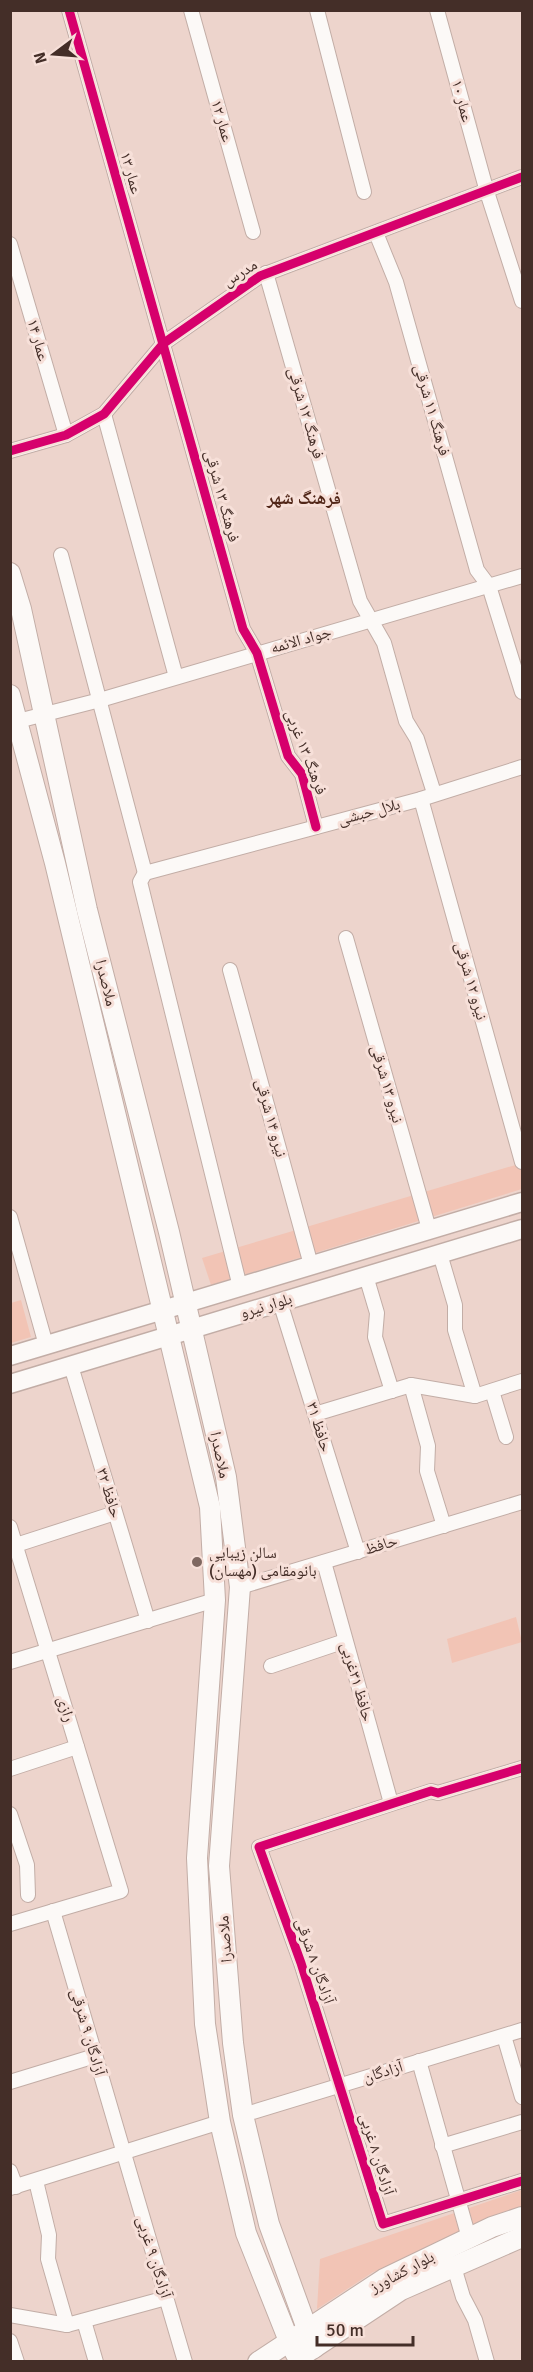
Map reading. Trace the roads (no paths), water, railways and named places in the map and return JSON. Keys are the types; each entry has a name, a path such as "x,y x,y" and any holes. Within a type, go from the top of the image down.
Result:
{"main road":[{"name":"ملاصدرا","path":"10,573 87,910 169,1232 225,1477 240,1587 219,1866 232,2043 243,2115 269,2224 307,2329"},
{"name":"ملاصدرا","path":"10,695 14,722 55,863 210,1508 215,1600 197,1858 205,2024 220,2122 246,2233 303,2354"},
{"name":"بلوار کشاورز","path":"303,2354 307,2329 384,2279 469,2238 522,2217"},
{"name":"بلوار کشاورز","path":"258,2361 303,2354 401,2290 522,2237"}],"street":[{"name":"عمار ۱۳","path":"69,10 164,343"},
{"name":"عمار ۱۲","path":"191,10 253,232"},
{"path":"317,10 364,192"},
{"name":"عمار ۱۰","path":"437,10 487,192 522,301"},
{"name":"مدرس","path":"10,451 66,435 104,414 164,343 266,273 522,177"},
{"name":"فرهنگ ۱۱ شرقی","path":"376,233 396,282 477,570 489,586 522,692"},
{"name":"عمار ۱۴","path":"10,244 66,435"},
{"name":"فرهنگ ۱۲ شرقی","path":"266,273 360,601 384,643 406,721 417,739 434,793"},
{"name":"فرهنگ ۱۳ شرقی","path":"164,343 243,629 257,653"},
{"path":"104,414 176,676"},
{"path":"61,555 145,873 140,882 240,1287"},
{"name":"جواد الائمه","path":"14,722 522,576"},
{"name":"فرهنگ ۱۳ غربی","path":"257,653 288,756 302,774 316,827"},
{"name":"بلال حبشی","path":"145,873 421,798 522,768"},
{"name":"نیرو ۱۲ شرقی","path":"421,798 522,1162"},
{"name":"نیرو ۱۳ شرقی","path":"346,938 429,1230"},
{"name":"نیرو ۱۴ شرقی","path":"230,970 311,1265"},
{"name":"بلوار نیرو","path":"10,1356 522,1202"},
{"path":"10,1216 46,1345"},
{"name":"بلوار نیرو","path":"10,1384 522,1229"},
{"path":"440,1254 454,1305 454,1330 475,1396"},
{"path":"366,1276 377,1314 375,1337 392,1391"},
{"name":"حافظ ۳۱","path":"280,1302 358,1552"},
{"name":"حافظ ۳۲","path":"71,1366 148,1621"},
{"path":"315,1413 411,1385 475,1396 522,1382"},
{"path":"411,1385 428,1446 427,1471 444,1526"},
{"path":"492,1391 506,1437"},
{"name":"حافظ","path":"240,1587 522,1502"},
{"path":"16,1545 115,1513"},
{"name":"رازی","path":"10,1527 121,1891 52,1911"},
{"name":"حافظ ۳۱غربی","path":"324,1562 391,1803"},
{"path":"10,1662 215,1600"},
{"path":"271,1666 345,1641"},
{"path":"10,1769 78,1747"},
{"path":"391,1803 431,1791 438,1793 522,1768"},
{"name":"آزادگان ۸ شرقی","path":"341,2085 301,1962 259,1846 391,1803"},
{"path":"10,1814 27,1865 28,1895"},
{"path":"10,1924 52,1911"},
{"name":"آزادگان ۹ شرقی","path":"52,1911 123,2153"},
{"name":"آزادگان","path":"243,2115 522,2030"},
{"path":"504,2036 522,2097"},
{"path":"12,2077 95,2056"},
{"path":"419,2061 469,2238"},
{"name":"آزادگان ۸ غربی","path":"341,2085 383,2224 458,2201"},
{"path":"10,2171 13,2188 220,2122"},
{"path":"442,2146 522,2122"},
{"name":"آزادگان ۹ غربی","path":"123,2153 185,2361"},
{"path":"36,2181 49,2235 48,2259 67,2325"},
{"path":"458,2201 522,2181"},
{"path":"454,2267 463,2297 475,2320 487,2361"},
{"path":"10,2315 67,2325 166,2298"},
{"path":"84,2320 96,2361"},
{"path":"10,2341 17,2361"}],"place":[{"name":"سالن زیبایی بانومقامی (مهسان)","path":"197,1562"}],"district":[{"name":"فرهنگ شهر","path":"304,498"}]}
